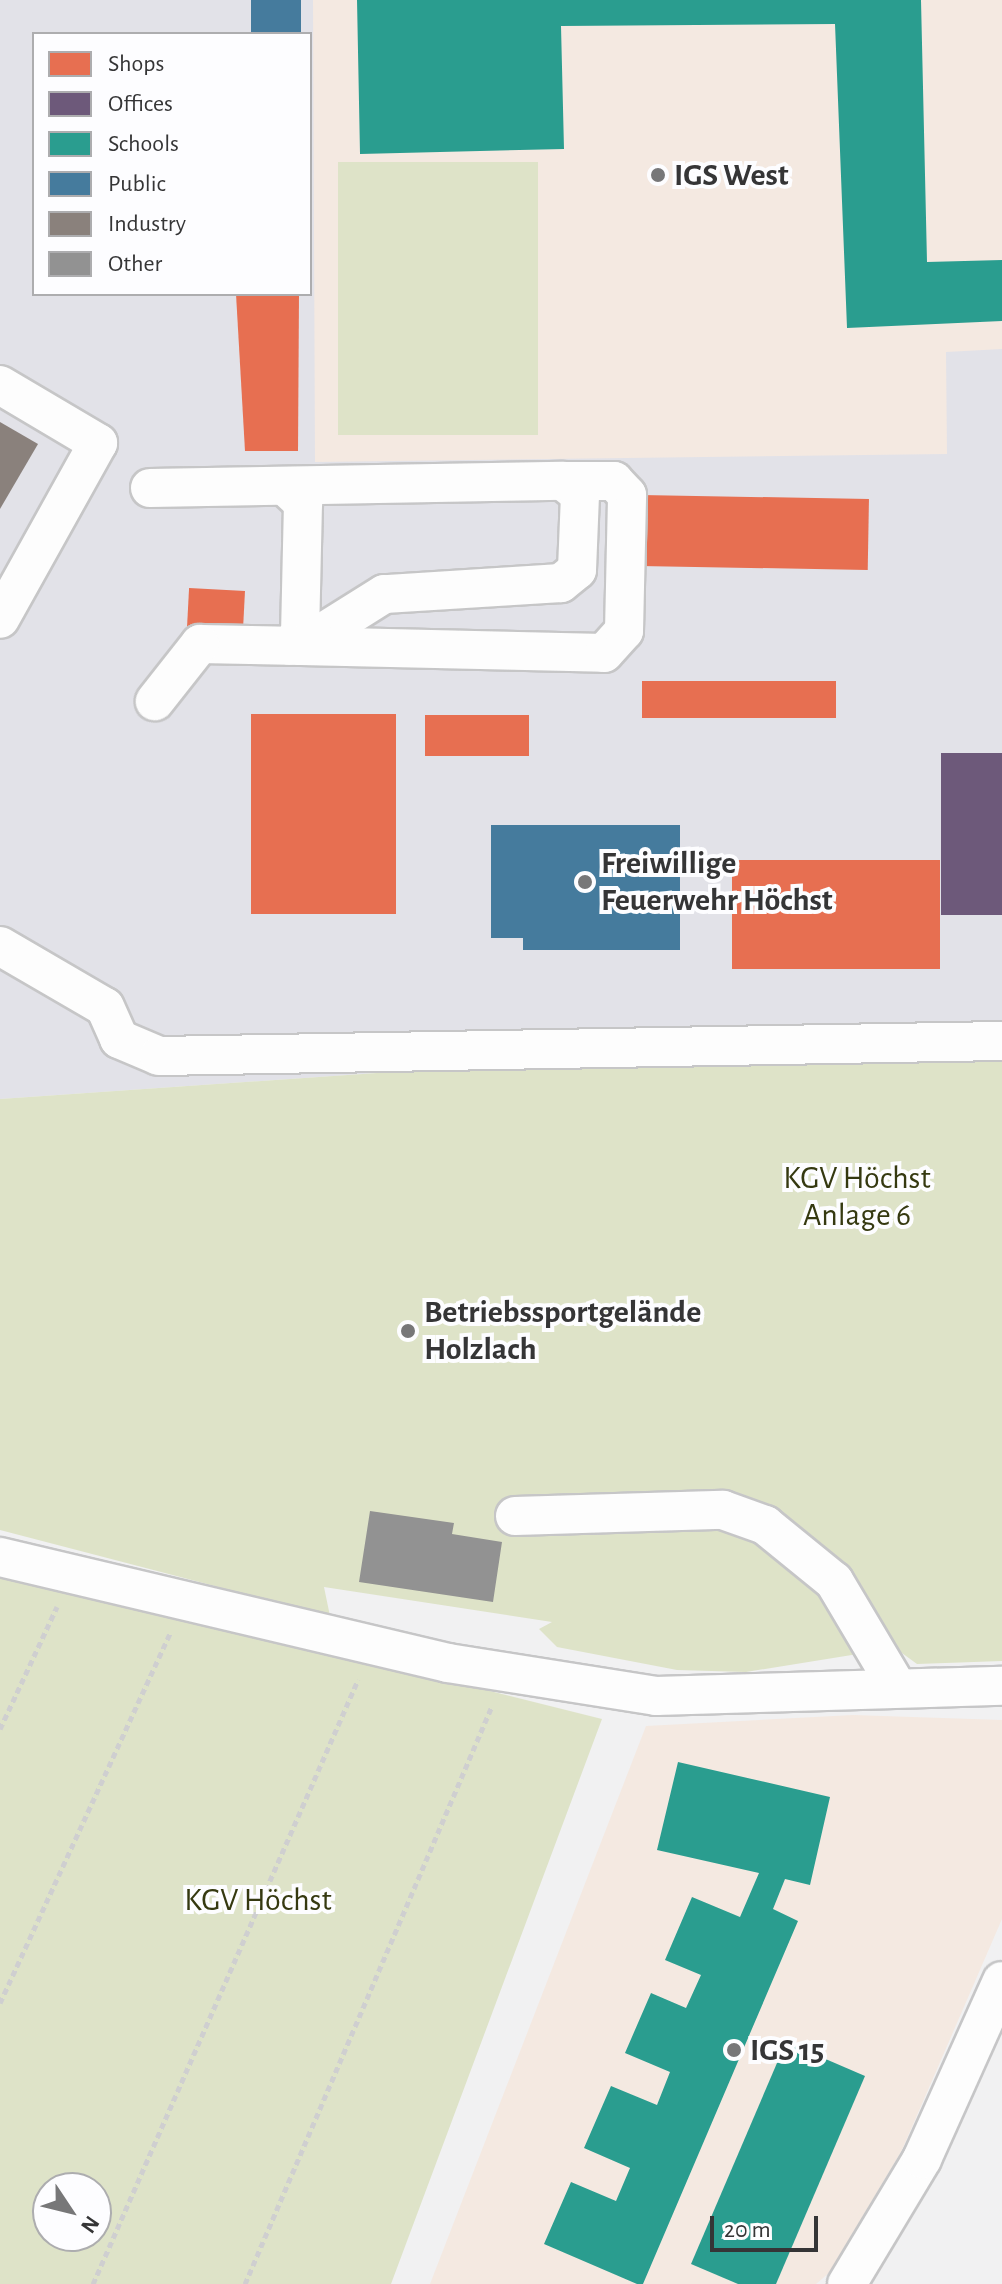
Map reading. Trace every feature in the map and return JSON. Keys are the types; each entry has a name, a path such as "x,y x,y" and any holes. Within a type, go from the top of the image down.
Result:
{"street":[{"path":"0,385 98,443 0,619"},
{"path":"295,646 384,594 561,583 577,570 580,495 563,481"},
{"path":"150,488 614,481 627,495 624,631 604,653 200,644 155,701"},
{"path":"285,486 303,503 300,634 295,646"},
{"path":"0,946 105,1007 119,1039 159,1056 1002,1041"},
{"path":"515,1516 723,1510 765,1525 834,1581 897,1687"},
{"path":"0,1557 373,1646 506,1672 656,1696 855,1702 897,1687 1002,1686"},
{"path":"847,2284 922,2159 1002,1981"}],"path":[{"path":"0,1729 71,1576"},
{"path":"0,2003 184,1603"},
{"path":"93,2284 373,1646"},
{"path":"245,2284 506,1672"}],"shaded area":[{"path":"0,0 1002,0 1002,1051 709,1050 0,1099"},
{"name":"IGS West","path":"313,0 1002,0 1002,349 946,352 947,454 315,462"},
{"name":"IGS 15","path":"853,1715 1002,1720 1002,1919 902,2150 829,2273 816,2284 430,2284 646,1726"}],"green space":[{"path":"338,162 538,162 538,435 338,435"},
{"name":"KGV Höchst Anlage 6","path":"709,1050 1002,1051 1002,1661 917,1664 895,1648 746,1672 677,1670 557,1647 539,1629 552,1622 324,1587 330,1616 0,1530 0,1099"},
{"name":"KGV Höchst","path":"0,1569 602,1719 391,2284 0,2284"}],"building: Shops":[{"path":"236,296 299,296 298,451 245,451"},
{"path":"641,495 869,499 868,570 640,566"},
{"path":"189,588 245,591 243,633 187,630"},
{"path":"642,681 836,681 836,718 642,718"},
{"path":"251,714 396,714 396,914 251,914"},
{"path":"425,715 529,715 529,756 425,756"},
{"path":"732,860 940,860 940,969 732,969"}],"building: Offices":[{"path":"941,753 1002,753 1002,915 941,915"}],"building: Schools":[{"path":"357,0 921,0 927,262 1002,260 1002,321 847,328 835,24 561,26 564,149 360,154"},
{"path":"678,1762 830,1797 810,1885 785,1879 773,1909 798,1921 643,2284 637,2284 544,2244 571,2182 616,2201 630,2168 584,2148 611,2086 657,2105 670,2072 625,2053 651,1993 686,2008 701,1975 665,1960 692,1897 740,1917 759,1873 657,1850"},
{"path":"786,2042 865,2076 776,2284 738,2284 691,2264"}],"building: Public":[{"path":"251,0 301,0 301,32 251,32"},
{"name":"Freiwillige Feuerwehr Höchst","path":"491,825 680,825 680,950 523,950 523,938 491,938"}],"building: Industry":[{"path":"0,422 38,444 0,509"}],"building: Other":[{"path":"370,1511 454,1523 452,1534 502,1542 493,1602 359,1582"}],"place":[{"name":"IGS West","path":"658,175"},
{"name":"Freiwillige Feuerwehr Höchst","path":"585,882"},
{"name":"Betriebssportgelände Holzlach","path":"408,1331"},
{"name":"IGS 15","path":"734,2050"}]}
